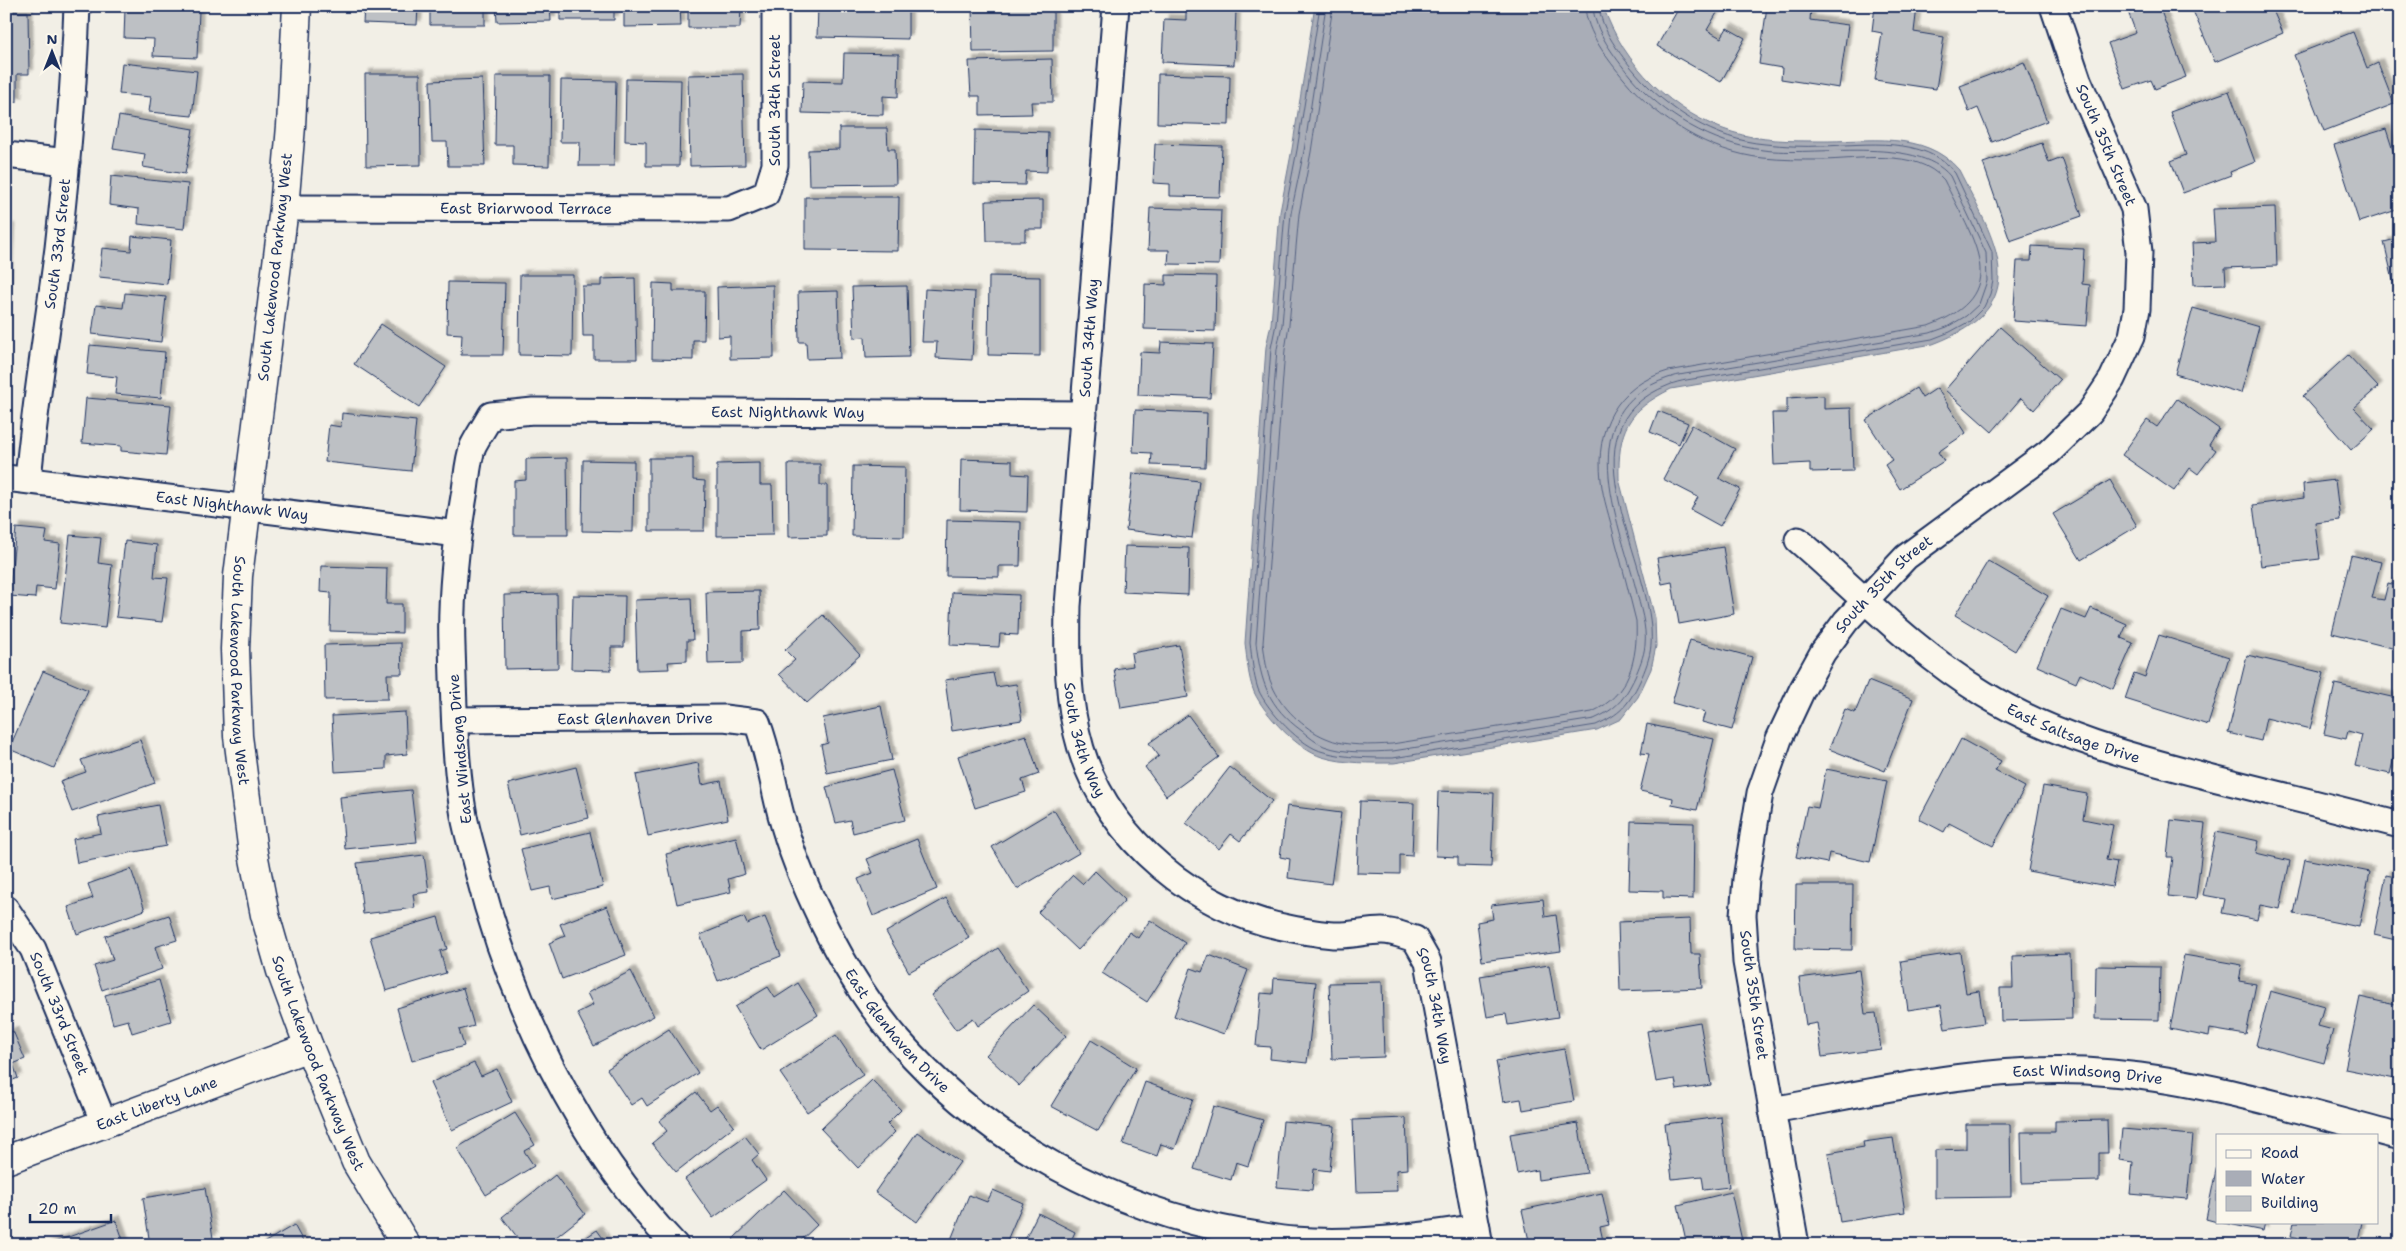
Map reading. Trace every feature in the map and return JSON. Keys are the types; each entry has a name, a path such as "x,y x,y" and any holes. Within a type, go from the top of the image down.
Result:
{"street":[{"name":"South 33rd Street","path":"17,479 37,393 57,248 67,162 77,6"},
{"name":"South Lakewood Parkway West","path":"297,6 291,126 284,208 238,576 235,649 238,736 244,794 265,915 281,971 309,1047 356,1162 406,1245"},
{"name":"South 34th Street","path":"766,194 775,165 775,6"},
{"name":"South 34th Way","path":"1116,6 1068,606 1067,656 1072,704 1082,749 1101,794 1139,848 1187,887 1230,910 1286,928 1334,935 1384,931 1415,938 1428,962 1478,1236"},
{"name":"South 35th Street","path":"1796,1245 1746,952 1743,915 1751,839 1760,792 1780,739 1802,690 1824,652 1866,599 1906,557 2050,452 2090,412 2112,379 2132,336 2138,309 2139,252 2134,209 2078,80 2053,6"},
{"path":"6,155 67,162"},
{"name":"East Briarwood Terrace","path":"284,208 729,209 766,194"},
{"name":"East Nighthawk Way","path":"491,416 533,412 1084,414"},
{"name":"East Windsong Drive","path":"491,416 472,448 453,566 451,618 454,720 464,816 486,906 508,967 537,1037 576,1113 607,1160 660,1230 675,1245"},
{"name":"East Nighthawk Way","path":"17,479 458,534"},
{"name":"East Saltsage Drive","path":"1798,540 1937,662 1984,694 2030,719 2086,743 2140,759 2400,825"},
{"name":"East Glenhaven Drive","path":"454,720 724,718 756,722 768,752 778,804 812,898 868,1001 900,1041 937,1080 991,1124 1043,1158 1098,1189 1155,1210 1209,1226 1292,1240 1385,1240 1478,1236"},
{"name":"South 33rd Street","path":"6,909 33,949 40,964 104,1123"},
{"name":"East Liberty Lane","path":"6,1160 309,1047"},
{"name":"East Windsong Drive","path":"1772,1110 1962,1076 2050,1070 2112,1072 2178,1081 2400,1137"}],"water":[{"path":"1315,6 1603,6 1623,48 1637,67 1671,100 1690,113 1710,124 1753,137 1797,141 1894,140 1929,148 1945,157 1959,170 1985,222 1994,247 1999,270 1997,291 1986,311 1965,328 1933,344 1671,389 1644,405 1635,414 1623,435 1619,462 1619,479 1655,618 1656,646 1651,669 1638,697 1621,719 1597,730 1394,763 1349,762 1322,757 1303,747 1283,730 1265,710 1254,692 1249,674 1245,643 1266,347 1271,324 1280,212"}],"building":[{"path":"364,6 418,6 417,25 363,23"},
{"path":"430,6 485,6 485,25 430,25"},
{"path":"496,6 550,6 551,21 497,22"},
{"path":"560,6 614,6 614,20 560,20"},
{"path":"624,6 680,6 681,26 624,27"},
{"path":"688,6 741,6 740,28 688,28"},
{"path":"818,6 908,6 908,39 817,37"},
{"path":"972,6 1053,6 1053,51 973,52"},
{"path":"1680,6 1721,6 1707,30 1721,38 1727,28 1745,38 1721,82 1657,46"},
{"path":"1767,6 1811,8 1810,20 1848,25 1839,88 1781,79 1782,68 1759,64"},
{"path":"1875,6 1917,7 1914,32 1944,37 1936,89 1875,80 1882,33 1872,31"},
{"path":"2134,6 2159,6 2186,77 2155,89 2151,80 2125,89 2108,43 2136,33 2127,9"},
{"path":"2191,6 2271,6 2283,33 2215,62"},
{"path":"2282,6 2300,6 2285,12"},
{"path":"125,8 199,11 197,58 153,56 154,39 124,38"},
{"path":"1186,8 1236,10 1234,65 1162,62 1164,19 1186,20"},
{"path":"6,12 28,12 29,74 17,74 17,102 6,102"},
{"path":"2353,32 2367,68 2378,63 2394,104 2324,131 2294,55"},
{"path":"844,53 899,54 898,97 883,96 883,115 802,113 803,81 843,82"},
{"path":"1052,59 1053,102 1031,102 1032,114 980,115 980,96 971,96 969,61"},
{"path":"2024,62 2047,121 1992,142 1978,108 1969,112 1960,86"},
{"path":"122,63 197,71 192,116 149,112 151,97 119,94"},
{"path":"365,74 420,74 421,165 366,166"},
{"path":"743,74 745,165 690,166 688,75"},
{"path":"1158,74 1230,76 1229,125 1157,123"},
{"path":"496,76 550,76 549,166 513,165 513,145 495,145"},
{"path":"482,79 485,166 448,166 447,142 432,142 430,81"},
{"path":"626,79 681,80 679,166 646,166 646,142 625,141"},
{"path":"561,80 616,81 614,166 579,166 580,142 560,142"},
{"path":"2229,91 2255,162 2230,172 2231,175 2183,193 2171,161 2186,155 2170,112"},
{"path":"119,116 193,129 185,174 143,167 145,154 113,149"},
{"path":"839,128 887,128 888,149 895,149 896,184 809,185 808,150 839,149"},
{"path":"2386,129 2400,172 2400,209 2359,222 2334,145"},
{"path":"975,130 1048,132 1047,172 1026,171 1025,185 974,184"},
{"path":"2042,143 2049,163 2062,158 2082,216 2010,241 1983,163"},
{"path":"1155,144 1222,146 1220,197 1170,196 1170,184 1153,183"},
{"path":"111,176 188,184 184,229 138,224 139,209 109,205"},
{"path":"805,197 899,197 898,251 805,250"},
{"path":"1043,200 1043,229 1025,229 1025,241 987,241 986,201"},
{"path":"2275,207 2277,266 2225,268 2226,284 2194,285 2192,243 2215,242 2213,209"},
{"path":"1150,208 1221,210 1219,265 1168,264 1169,250 1148,250"},
{"path":"6,228 10,228 7,287 6,287"},
{"path":"132,236 171,240 167,284 99,277 102,248 131,251"},
{"path":"2400,238 2400,310 2384,242"},
{"path":"2032,246 2084,249 2082,284 2090,285 2087,326 2013,321 2017,261 2031,261"},
{"path":"520,275 573,275 572,356 519,355"},
{"path":"1166,275 1216,276 1215,331 1144,329 1145,284 1166,285"},
{"path":"989,276 1040,277 1040,356 988,355"},
{"path":"635,278 637,359 594,359 594,336 583,336 582,286 601,286 601,279"},
{"path":"448,282 505,283 503,355 461,355 462,334 447,333"},
{"path":"653,283 673,284 673,291 705,291 704,340 693,340 693,360 652,359"},
{"path":"773,285 774,358 730,359 730,336 718,337 717,287"},
{"path":"907,286 909,357 866,358 865,337 854,338 852,287"},
{"path":"925,289 975,292 972,360 936,358 937,342 922,342"},
{"path":"838,291 840,358 807,359 806,342 799,342 798,292"},
{"path":"125,293 166,297 161,342 92,334 96,305 123,308"},
{"path":"2193,308 2259,327 2241,393 2175,374"},
{"path":"381,324 446,367 419,407 354,364"},
{"path":"2000,327 2060,380 2034,410 2021,398 1992,432 1945,390"},
{"path":"1161,342 1213,344 1210,398 1138,395 1140,352 1160,353"},
{"path":"90,345 165,352 161,398 115,394 117,377 87,374"},
{"path":"2348,355 2378,387 2354,408 2374,429 2351,450 2303,396"},
{"path":"1916,388 1922,398 1937,388 1966,433 1938,452 1944,461 1900,489 1885,465 1892,460 1866,420"},
{"path":"1824,396 1824,409 1851,408 1853,471 1810,472 1810,463 1774,465 1772,413 1787,413 1787,398"},
{"path":"86,398 171,405 166,455 121,451 121,446 82,443"},
{"path":"2177,399 2219,429 2209,445 2216,450 2198,474 2190,468 2174,491 2122,455 2147,420 2157,427"},
{"path":"1135,410 1207,413 1205,467 1151,465 1152,453 1133,452"},
{"path":"1658,411 1688,423 1679,444 1650,432"},
{"path":"342,413 416,421 411,471 325,462 329,425 341,427"},
{"path":"1692,425 1735,449 1719,478 1740,489 1720,526 1691,510 1698,497 1663,479"},
{"path":"567,458 568,535 514,535 514,481 526,480 526,459"},
{"path":"649,458 693,458 693,480 705,481 704,531 649,531"},
{"path":"961,459 1012,461 1012,474 1028,475 1027,512 960,510"},
{"path":"583,460 634,461 633,532 582,531"},
{"path":"760,463 760,485 772,485 773,535 717,536 717,464"},
{"path":"788,464 820,464 820,485 827,485 827,536 789,537"},
{"path":"853,466 905,467 904,537 852,536"},
{"path":"1133,473 1199,481 1192,538 1126,530"},
{"path":"2110,480 2137,526 2081,560 2053,514"},
{"path":"2335,480 2340,520 2315,523 2320,559 2261,566 2253,505 2304,498 2303,484"},
{"path":"947,520 1021,522 1020,566 999,566 999,577 946,576"},
{"path":"16,528 47,531 45,542 60,544 55,589 36,587 35,598 9,596"},
{"path":"70,535 101,538 98,563 112,565 105,628 60,623"},
{"path":"125,541 157,545 154,577 168,578 162,622 116,617"},
{"path":"1125,546 1189,548 1188,595 1123,592"},
{"path":"1723,547 1734,614 1679,624 1672,582 1662,584 1657,558"},
{"path":"2351,555 2381,562 2372,598 2384,600 2388,583 2400,586 2400,650 2332,633"},
{"path":"1988,561 2048,596 2015,651 1955,615"},
{"path":"321,566 387,568 386,604 402,604 402,633 330,631 331,593 320,592"},
{"path":"759,591 760,630 743,631 743,663 708,664 706,592"},
{"path":"952,592 1019,595 1018,635 1000,634 999,647 950,645"},
{"path":"557,594 558,668 505,669 504,595"},
{"path":"573,595 625,596 624,647 611,647 611,670 571,669"},
{"path":"691,598 693,640 687,640 687,661 668,662 669,669 637,670 635,600"},
{"path":"2091,608 2127,624 2121,638 2133,643 2113,689 2080,674 2076,683 2037,666 2061,609 2086,619"},
{"path":"823,615 860,655 807,703 779,674 795,660 785,650"},
{"path":"2159,635 2229,657 2208,725 2125,699 2134,673 2145,677"},
{"path":"1690,640 1752,657 1732,730 1702,722 1705,712 1672,703"},
{"path":"401,643 402,674 387,674 388,699 325,700 324,645"},
{"path":"1179,645 1188,697 1121,708 1114,669 1133,666 1131,653"},
{"path":"2247,655 2324,673 2310,729 2266,718 2261,741 2228,733"},
{"path":"43,671 88,690 54,768 9,749"},
{"path":"993,673 996,687 1016,684 1022,720 952,731 945,680"},
{"path":"1868,681 1913,699 1885,771 1829,749 1845,709 1855,713"},
{"path":"2335,684 2400,699 2400,733 2390,774 2355,766 2362,735 2348,731 2346,739 2324,734"},
{"path":"881,706 892,760 827,773 821,745 828,743 823,718"},
{"path":"405,712 407,754 386,756 386,769 335,772 332,716"},
{"path":"1188,715 1219,757 1166,796 1145,767 1159,756 1149,743"},
{"path":"1647,724 1714,739 1697,810 1672,805 1673,798 1640,791 1649,754 1641,753"},
{"path":"1026,735 1039,774 1022,780 1026,792 975,808 958,756"},
{"path":"1961,739 2001,761 1995,771 2025,787 1993,846 1949,823 1944,832 1919,819"},
{"path":"140,740 155,783 72,812 60,781 86,772 81,760"},
{"path":"698,763 702,785 721,781 728,819 648,836 636,775"},
{"path":"576,767 589,818 520,835 508,784"},
{"path":"1230,767 1272,801 1240,841 1231,834 1219,849 1186,823"},
{"path":"1826,769 1887,781 1870,862 1829,853 1827,863 1796,857 1807,806 1818,808"},
{"path":"892,770 905,820 853,833 850,820 836,823 826,787"},
{"path":"2043,786 2087,794 2083,819 2113,825 2106,860 2117,862 2112,887 2028,871"},
{"path":"411,790 417,842 345,849 340,797"},
{"path":"1438,791 1494,793 1491,867 1458,866 1458,857 1436,856"},
{"path":"1360,801 1414,803 1412,856 1400,855 1400,874 1357,873"},
{"path":"158,805 166,846 77,863 73,839 101,833 98,817"},
{"path":"1287,806 1341,813 1331,884 1288,878 1290,859 1280,857"},
{"path":"1054,810 1079,853 1017,889 992,847"},
{"path":"2171,820 2205,824 2196,899 2168,896 2173,857 2167,857"},
{"path":"1631,821 1694,823 1693,899 1663,898 1663,891 1629,890"},
{"path":"590,832 603,887 552,899 550,887 532,891 521,849"},
{"path":"2216,832 2259,841 2256,853 2290,861 2280,909 2260,905 2257,920 2222,913 2225,899 2203,895"},
{"path":"736,837 745,874 728,879 731,892 677,904 666,854"},
{"path":"917,839 937,889 873,916 858,879 873,873 867,859"},
{"path":"424,855 429,892 413,894 415,908 363,914 357,863"},
{"path":"2305,859 2370,872 2359,927 2294,914"},
{"path":"131,869 145,910 77,934 68,907 93,898 88,884"},
{"path":"1095,871 1125,900 1078,950 1038,912 1073,875 1083,884"},
{"path":"2386,875 2400,878 2400,941 2374,935"},
{"path":"1796,885 1853,885 1852,950 1795,949"},
{"path":"946,898 969,938 909,972 886,932"},
{"path":"1543,899 1545,917 1556,915 1561,951 1482,961 1477,922 1493,919 1491,905"},
{"path":"607,906 626,955 562,979 549,943 565,936 560,924"},
{"path":"169,915 177,940 155,947 162,969 102,990 94,966 113,960 105,936"},
{"path":"438,917 447,949 440,951 446,973 386,991 370,937"},
{"path":"744,917 747,924 765,917 781,956 718,981 700,935"},
{"path":"1690,919 1691,954 1700,954 1702,988 1620,991 1618,922"},
{"path":"1150,920 1185,943 1147,1002 1102,973 1129,932 1138,938"},
{"path":"998,948 1028,991 978,1026 973,1018 956,1030 931,995"},
{"path":"1960,952 1966,993 1979,991 1984,1023 1945,1029 1941,1005 1908,1010 1901,961"},
{"path":"2070,954 2072,1019 2001,1021 2000,988 2013,988 2012,956"},
{"path":"1209,955 1248,970 1224,1034 1174,1016 1191,968 1202,972"},
{"path":"2184,955 2242,965 2239,981 2256,984 2246,1035 2210,1029 2209,1037 2170,1029"},
{"path":"1549,965 1558,1017 1508,1025 1506,1014 1487,1017 1480,976"},
{"path":"2096,966 2160,967 2159,1020 2095,1019"},
{"path":"1859,970 1865,1014 1876,1013 1881,1049 1822,1057 1817,1023 1806,1025 1799,978"},
{"path":"631,971 654,1016 594,1046 577,1013 593,1005 587,993"},
{"path":"1274,978 1316,982 1307,1063 1270,1059 1271,1047 1256,1046 1261,993 1273,994"},
{"path":"159,980 171,1021 132,1033 128,1020 113,1024 105,995"},
{"path":"1382,982 1384,1057 1332,1059 1329,983"},
{"path":"798,983 818,1015 761,1050 735,1007 768,987 775,998"},
{"path":"463,988 474,1026 459,1030 464,1046 412,1061 397,1008"},
{"path":"2270,991 2324,1006 2318,1026 2333,1030 2324,1063 2256,1045"},
{"path":"2360,997 2400,1006 2400,1080 2345,1069"},
{"path":"1033,1005 1066,1036 1019,1086 986,1055"},
{"path":"1700,1022 1711,1085 1677,1090 1675,1079 1656,1082 1647,1031"},
{"path":"669,1029 698,1073 647,1106 642,1098 631,1105 607,1069"},
{"path":"13,1031 25,1059 13,1064 18,1078 6,1083 6,1034"},
{"path":"836,1035 863,1075 807,1112 780,1073"},
{"path":"1091,1040 1136,1068 1098,1131 1051,1106"},
{"path":"1564,1049 1574,1101 1523,1110 1521,1099 1503,1102 1496,1061"},
{"path":"474,1063 481,1076 497,1069 512,1102 452,1130 430,1083"},
{"path":"872,1080 901,1110 887,1124 895,1132 858,1168 821,1129"},
{"path":"1145,1082 1193,1099 1175,1149 1161,1144 1157,1156 1123,1144"},
{"path":"696,1092 710,1110 717,1105 734,1126 676,1172 652,1143 667,1131 659,1121"},
{"path":"1213,1106 1263,1120 1248,1166 1236,1162 1231,1180 1194,1169"},
{"path":"515,1113 535,1145 524,1151 534,1166 486,1195 457,1148"},
{"path":"1721,1117 1729,1187 1704,1190 1702,1176 1672,1179 1665,1124"},
{"path":"1406,1118 1408,1169 1396,1170 1397,1191 1356,1192 1353,1120"},
{"path":"2107,1120 2108,1153 2099,1153 2099,1181 2022,1183 2021,1132 2055,1132 2055,1121"},
{"path":"1283,1121 1334,1126 1330,1171 1314,1169 1312,1190 1277,1187"},
{"path":"1578,1123 1587,1173 1538,1180 1537,1170 1517,1174 1510,1134"},
{"path":"1966,1124 2010,1124 2011,1197 1935,1198 1935,1150 1966,1149"},
{"path":"2122,1129 2193,1135 2187,1199 2130,1194 2133,1162 2119,1160"},
{"path":"917,1132 960,1162 917,1222 875,1192"},
{"path":"745,1136 759,1154 752,1160 766,1180 713,1218 685,1179"},
{"path":"1893,1138 1905,1212 1840,1222 1828,1153 1864,1147 1863,1142"},
{"path":"2216,1170 2216,1222 2206,1219"},
{"path":"555,1175 585,1214 546,1245 523,1245 502,1217"},
{"path":"205,1188 213,1238 192,1241 193,1245 150,1245 143,1198"},
{"path":"784,1190 817,1225 796,1245 739,1245 733,1239"},
{"path":"993,1190 1023,1203 1005,1245 956,1245 950,1242 969,1195 987,1202"},
{"path":"1731,1192 1743,1245 1687,1245 1678,1205"},
{"path":"1602,1193 1609,1225 1600,1227 1604,1245 1530,1245 1522,1210"},
{"path":"1038,1213 1075,1232 1069,1245 1022,1245"},
{"path":"116,1220 125,1245 46,1245"},
{"path":"2229,1224 2265,1224 2263,1231"},
{"path":"2294,1224 2362,1224 2357,1245 2329,1245 2291,1236"},
{"path":"294,1225 305,1245 260,1245"},
{"path":"597,1230 608,1245 575,1245"}]}
